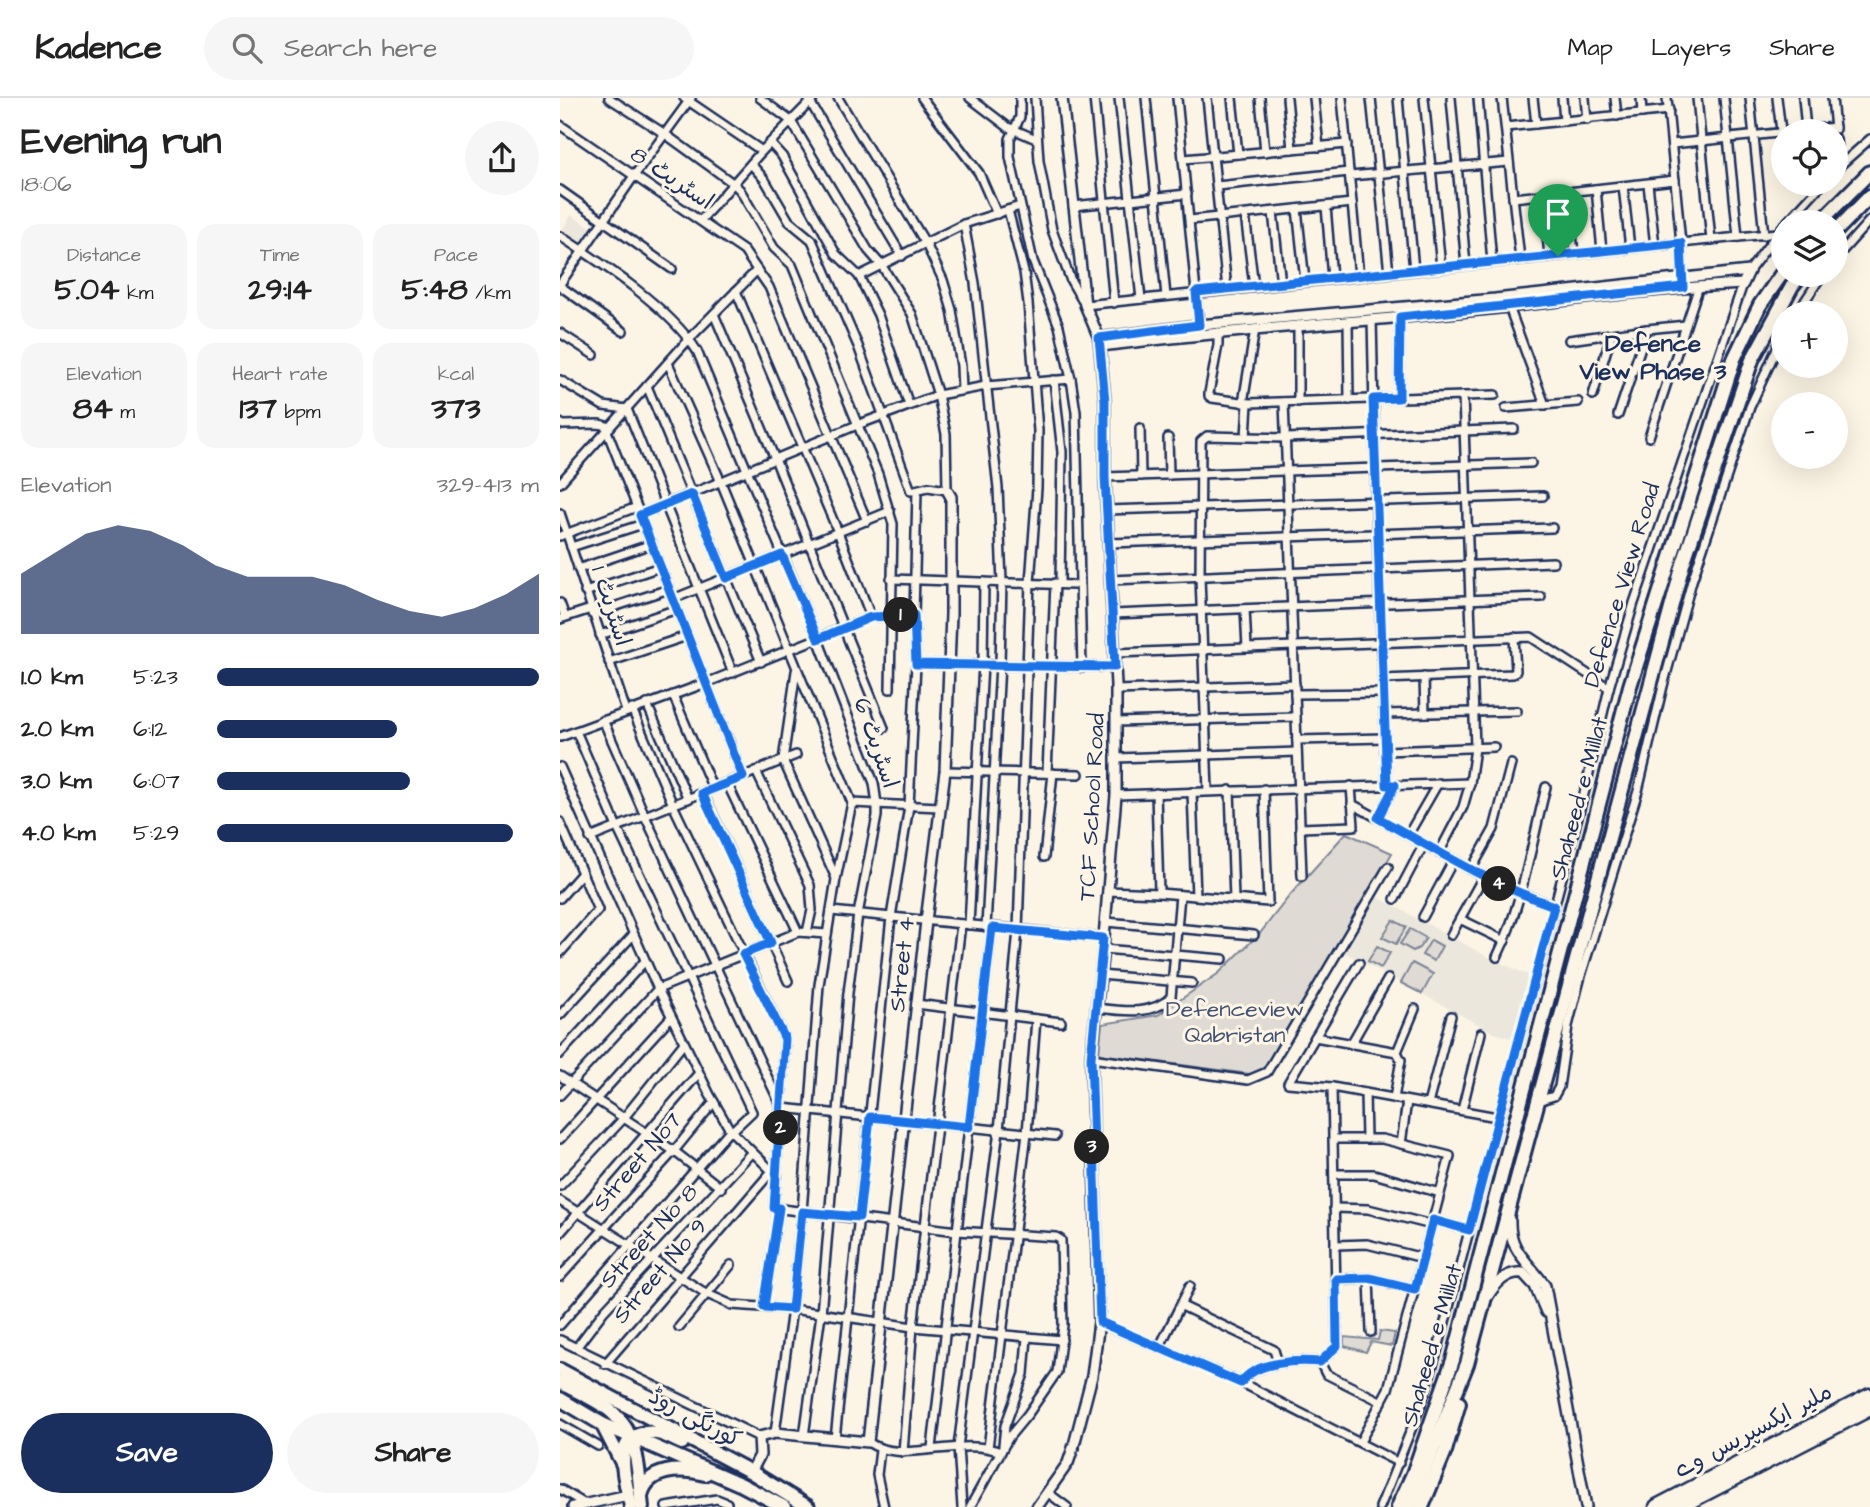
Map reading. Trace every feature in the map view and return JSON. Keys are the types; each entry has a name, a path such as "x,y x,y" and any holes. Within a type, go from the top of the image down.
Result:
{"highway":[{"name":"ملیر ایکسپریس وے","path":"1657,1507 1870,1396"},
{"name":"ملیر ایکسپریس وے","path":"1678,1507 1870,1408"}],"main road":[{"path":"1832,210 1870,172"},
{"path":"1848,219 1870,196"},
{"name":"Shaheed e Millat","path":"1398,1507 1413,1474 1453,1360 1630,685 1734,359 1760,304 1772,287"},
{"name":"Shaheed e Millat","path":"1410,1507 1466,1364 1683,564 1752,360 1791,287"},
{"path":"1422,1507 1456,1418 1466,1364"},
{"name":"کورنگی روڈ","path":"560,1370 751,1472 808,1507"},
{"path":"560,1382 611,1411 632,1438 628,1459 632,1503"},
{"name":"کورنگی روڈ","path":"560,1399 602,1424 742,1485 784,1507"},
{"path":"602,1424 628,1459"},
{"path":"632,1438 651,1433 660,1434 681,1443 703,1446"},
{"path":"632,1503 647,1482 670,1471 696,1472 742,1485"}],"street":[{"path":"609,98 734,184 774,248 792,265 878,474 893,524 890,690"},
{"path":"751,164 765,180 789,221 812,240 858,346 911,491 928,487 947,489 946,434 938,395 912,314 884,269 868,250 791,121 760,98"},
{"path":"838,98 926,244 943,280 952,310 962,391"},
{"path":"922,98 979,173 997,214"},
{"path":"970,98 1013,130 1036,139"},
{"path":"1020,98 1020,117 1013,130 1009,148 1033,261 1059,326 1076,412 1082,668"},
{"path":"1035,98 1036,139 1052,230 1071,281 1085,305 1771,234"},
{"name":"TCF School Road","path":"1037,1507 1068,1463 1092,1376 1100,1322 1091,1058 1116,795 1116,690 1111,667 1115,653 1105,477 1105,401 1100,342 1085,305 1062,98"},
{"path":"1094,98 1114,303"},
{"path":"1119,98 1141,299"},
{"path":"1146,98 1166,296"},
{"path":"1177,98 1200,329"},
{"path":"1208,98 1227,289"},
{"path":"1232,98 1238,154"},
{"path":"1260,98 1265,152"},
{"path":"1287,98 1292,149"},
{"path":"1314,98 1319,147"},
{"path":"1342,98 1359,276"},
{"path":"1371,98 1389,273"},
{"path":"1398,98 1414,270"},
{"path":"1424,98 1441,267"},
{"path":"1451,98 1466,265"},
{"path":"1478,98 1492,262"},
{"path":"1503,98 1520,259"},
{"path":"1533,98 1536,124"},
{"path":"1562,98 1564,121"},
{"path":"1585,98 1587,120"},
{"path":"1615,98 1617,116"},
{"path":"1641,98 1642,113"},
{"path":"1667,98 1683,283"},
{"path":"1697,98 1711,240"},
{"path":"1724,98 1738,237"},
{"path":"1750,98 1764,235"},
{"path":"1777,98 1780,119"},
{"path":"1803,98 1805,119"},
{"path":"1832,98 1834,119"},
{"path":"623,331 560,285 688,99 762,151"},
{"path":"701,220 812,100 902,256"},
{"path":"1506,127 1669,110"},
{"name":"اسٹریٹ 8","path":"560,125 744,251 769,287 867,521"},
{"path":"1672,144 1771,132"},
{"path":"1848,158 1870,139"},
{"path":"770,143 782,156 836,254 859,276 885,336 909,405"},
{"path":"1184,159 1347,144"},
{"path":"1217,186 1509,162"},
{"path":"1513,198 1675,180"},
{"path":"1648,184 1655,246"},
{"path":"1623,186 1630,248"},
{"path":"1596,189 1602,251"},
{"path":"560,190 672,269"},
{"path":"1568,192 1574,254"},
{"path":"1073,206 1187,194"},
{"path":"1543,195 1549,256"},
{"path":"1798,210 1811,196"},
{"path":"1191,220 1352,203"},
{"path":"859,276 884,269 902,256 964,225 1020,206"},
{"path":"1326,206 1332,278"},
{"path":"1297,209 1305,281"},
{"path":"962,1507 958,1447 999,1130 1018,930 1030,583 1037,488 1038,430 1024,272 1008,210"},
{"path":"1273,212 1281,284"},
{"path":"1245,215 1254,286"},
{"path":"1848,245 1870,220"},
{"path":"932,1448 982,1012 989,927 1000,664 1002,582 998,488 975,283 964,225"},
{"name":"اسٹریٹ 6","path":"560,236 650,302 689,339 697,351 818,639 874,783 877,816 858,914 848,993 821,1314 804,1436"},
{"path":"1100,342 1200,329 1683,283 1699,286 1743,284 1771,241"},
{"path":"560,483 689,339 757,270"},
{"path":"1200,329 1218,332 1260,325 1298,325 1400,317 1411,311 1509,307 1749,271"},
{"name":"Defence View Road","path":"1380,1507 1421,1405 1439,1345 1633,603 1743,284"},
{"path":"1649,437 1699,286"},
{"path":"736,291 871,617"},
{"path":"1509,307 1545,405"},
{"path":"713,314 884,728"},
{"path":"1399,398 1400,317"},
{"path":"1372,319 1382,678 1385,751 1391,785 1378,818"},
{"path":"1348,321 1349,400"},
{"path":"1247,437 1246,403 1260,325"},
{"path":"1298,325 1298,402"},
{"path":"1569,340 1686,325"},
{"path":"1618,415 1647,329"},
{"path":"1218,332 1209,396 1246,403 1494,395"},
{"path":"560,333 594,355"},
{"path":"1593,395 1611,336"},
{"path":"1536,1101 1554,1096 1559,1087 1562,1060 1578,989 1638,791 1663,685 1692,581 1750,407 1771,361"},
{"path":"668,363 721,482 852,803 836,879 819,985 802,1212 775,1433"},
{"path":"571,547 640,515 857,425 938,395 986,386 1070,379"},
{"path":"560,380 603,406 627,409"},
{"path":"1044,857 1050,773 1062,452 1054,380"},
{"path":"648,386 761,662"},
{"path":"1439,853 1463,807 1475,748 1463,396"},
{"path":"1284,402 1302,876"},
{"path":"1506,408 1578,402"},
{"path":"627,409 733,673"},
{"path":"560,423 599,424 609,429 743,777"},
{"path":"1140,428 1141,476"},
{"path":"1208,791 1200,577 1199,474 1203,438 1286,438 1514,429"},
{"path":"1168,438 1170,475"},
{"path":"1105,477 1531,463"},
{"path":"835,1439 891,917 909,806 916,664 914,615 917,489"},
{"name":"Street 4","path":"868,1442 916,1004 945,771 951,582 951,497 947,489"},
{"path":"1107,510 1543,496"},
{"path":"673,599 890,511"},
{"name":"اسٹریٹ 1","path":"560,513 563,534 571,547 591,612 629,710 785,1039 782,1108 775,1174 774,1208 779,1208 764,1307"},
{"path":"563,534 640,515"},
{"path":"1109,543 1552,528"},
{"path":"578,569 652,544"},
{"path":"1111,580 1553,562"},
{"path":"585,592 660,567"},
{"path":"891,579 1074,585"},
{"path":"902,1452 926,1226 965,925 985,582"},
{"path":"560,603 562,618 669,589"},
{"path":"1112,614 1541,597"},
{"path":"600,635 677,608"},
{"path":"1245,609 1247,648"},
{"path":"560,737 733,673 871,617 914,615"},
{"path":"609,662 687,636"},
{"path":"1382,678 1515,673 1514,637"},
{"path":"1115,653 1531,637 1609,688"},
{"path":"916,664 1111,667"},
{"path":"797,669 783,760 836,879"},
{"path":"1424,677 1425,713"},
{"path":"1116,690 1295,684"},
{"path":"1295,694 1383,692"},
{"path":"673,695 713,789"},
{"path":"647,704 688,799"},
{"path":"1384,713 1517,711"},
{"path":"1116,722 1296,717"},
{"path":"603,720 782,1108 1055,1136"},
{"path":"576,731 617,827 687,977"},
{"path":"1297,740 1385,738"},
{"path":"1385,751 1494,747"},
{"path":"1116,758 1297,752"},
{"path":"590,838 796,755"},
{"path":"1471,870 1494,829 1511,764"},
{"path":"560,766 645,961 714,1102 731,1131 775,1174"},
{"path":"756,771 810,885 812,910 807,932"},
{"path":"945,771 1079,774"},
{"path":"727,783 798,932"},
{"path":"1408,835 1438,783"},
{"path":"1116,795 1470,783"},
{"path":"1300,828 1354,827 1351,786"},
{"path":"1497,957 1505,941 1519,894 1546,787"},
{"path":"1107,891 1268,902 1264,789"},
{"path":"1230,790 1234,899"},
{"path":"1192,792 1196,896"},
{"path":"702,793 788,981"},
{"path":"1156,793 1159,893"},
{"path":"852,803 940,807"},
{"path":"1352,804 1483,877 1519,894 1554,906"},
{"path":"560,822 598,910 560,953"},
{"path":"1395,899 1424,844"},
{"path":"1423,917 1453,860"},
{"path":"1091,1058 1248,1080 1267,1072 1388,867"},
{"path":"560,898 582,873"},
{"path":"1451,935 1483,877"},
{"path":"1097,1008 1127,1011 1162,1006 1171,997 1180,895"},
{"path":"831,911 1101,938"},
{"path":"1460,919 1505,941"},
{"path":"1105,922 1254,935"},
{"path":"560,1095 658,989 798,932 828,934"},
{"path":"560,1015 633,934"},
{"path":"1103,949 1223,959"},
{"path":"560,1054 645,961"},
{"path":"1359,963 1288,1083 1332,1087 1497,1117"},
{"path":"1100,975 1192,984"},
{"name":"Street No 8","path":"560,1325 731,1131 752,1112 687,977"},
{"path":"1351,1044 1388,979"},
{"path":"916,1004 1061,1022"},
{"path":"1394,1098 1401,1060 1397,1052 1415,1009"},
{"path":"1428,1104 1451,1016"},
{"path":"560,1139 671,1017"},
{"path":"988,1448 1027,1133 1036,1019"},
{"path":"1462,1110 1481,1032"},
{"path":"1315,1037 1397,1052"},
{"path":"560,1186 623,1119 684,1043"},
{"path":"560,1233 648,1135 699,1073"},
{"path":"560,1076 674,1151 721,1188"},
{"path":"1241,1383 1246,1376 1278,1363 1293,1360 1320,1362 1337,1346 1332,1087"},
{"path":"1365,1093 1366,1139"},
{"path":"1401,1144 1407,1101"},
{"name":"Street No7","path":"560,1277 674,1151 714,1102"},
{"path":"1334,1139 1382,1139 1450,1157 1388,1389 1360,1442"},
{"name":"Street No 8","path":"576,1348 604,1311 752,1152"},
{"name":"Street No 9","path":"605,1364 680,1277 775,1174"},
{"path":"1334,1174 1374,1174 1440,1193"},
{"path":"560,1201 707,1294 732,1305 792,1309 881,1324 1062,1340"},
{"path":"1510,1201 1509,1235 1515,1249 1545,1286 1586,1507"},
{"path":"779,1208 957,1231 1056,1237 1061,1240 1062,1340 1057,1372 1002,1450 971,1507"},
{"path":"1334,1208 1368,1209 1469,1230"},
{"path":"1335,1245 1367,1244 1423,1258"},
{"path":"679,1327 732,1265"},
{"path":"1483,1303 1500,1280 1516,1272 1523,1273 1535,1286 1550,1320"},
{"path":"1336,1279 1369,1278 1415,1289"},
{"path":"1369,1278 1371,1332"},
{"path":"1162,1342 1190,1286"},
{"path":"1184,1307 1274,1350 1278,1363"},
{"path":"1100,1322 1241,1383 1399,1463"},
{"path":"1002,1450 1005,1426 1024,1374 1027,1337"},
{"path":"560,1340 759,1437 775,1433 868,1442 880,1450 902,1452 958,1447 1002,1450"},
{"path":"1320,1362 1326,1374 1382,1402"},
{"path":"560,1424 598,1446"},
{"path":"751,1472 760,1455 759,1437"},
{"path":"880,1450 877,1475 884,1507"},
{"path":"560,1489 585,1504"},
{"path":"1047,1492 1067,1507"},
{"path":"666,1507 699,1504 717,1499 727,1503 727,1507"},
{"path":"573,1507 585,1504 632,1503"}],"shaded area":[{"path":"571,215 592,228 581,243 562,230"},
{"path":"1376,896 1492,959 1528,975 1511,1038 1494,1033 1344,952"}],"green space":[{"name":"Defenceview Qabristan","path":"1346,833 1392,853 1265,1071 1257,1075 1099,1054 1102,1024 1158,1015 1219,973 1261,932"},
{"path":"1393,920 1406,927 1396,944 1382,937"},
{"path":"1410,929 1426,938 1419,948 1413,951 1400,944"},
{"path":"1431,940 1442,946 1434,961 1422,955"},
{"path":"1377,946 1390,953 1381,968 1368,961"},
{"path":"1412,963 1433,974 1422,994 1401,983"},
{"path":"1380,1331 1395,1333 1392,1346 1371,1342 1366,1352 1344,1346 1344,1337 1378,1340"}],"district":[{"name":"Defence View Phase 3","path":"1653,358"}],"route":[{"path":"1681,243 1683,287 1400,317 1399,398 1373,399 1387,785 1395,785 1378,818 1483,877 1519,894 1554,906 1469,1230 1433,1220 1415,1289 1369,1278 1336,1279 1337,1346 1333,1351 1320,1362 1293,1360 1278,1363 1246,1376 1241,1383 1100,1322 1091,1123 1091,1058 1103,938 992,928 969,1127 870,1117 859,1217 802,1212 792,1309 764,1307 779,1208 774,1208 785,1039 743,954 771,943 702,793 743,777 640,515 692,494 726,578 782,555 818,639 871,617 914,615 916,664 1115,667 1105,477 1105,401 1099,338 1199,325 1196,292 1558,256 1681,243"}]}
